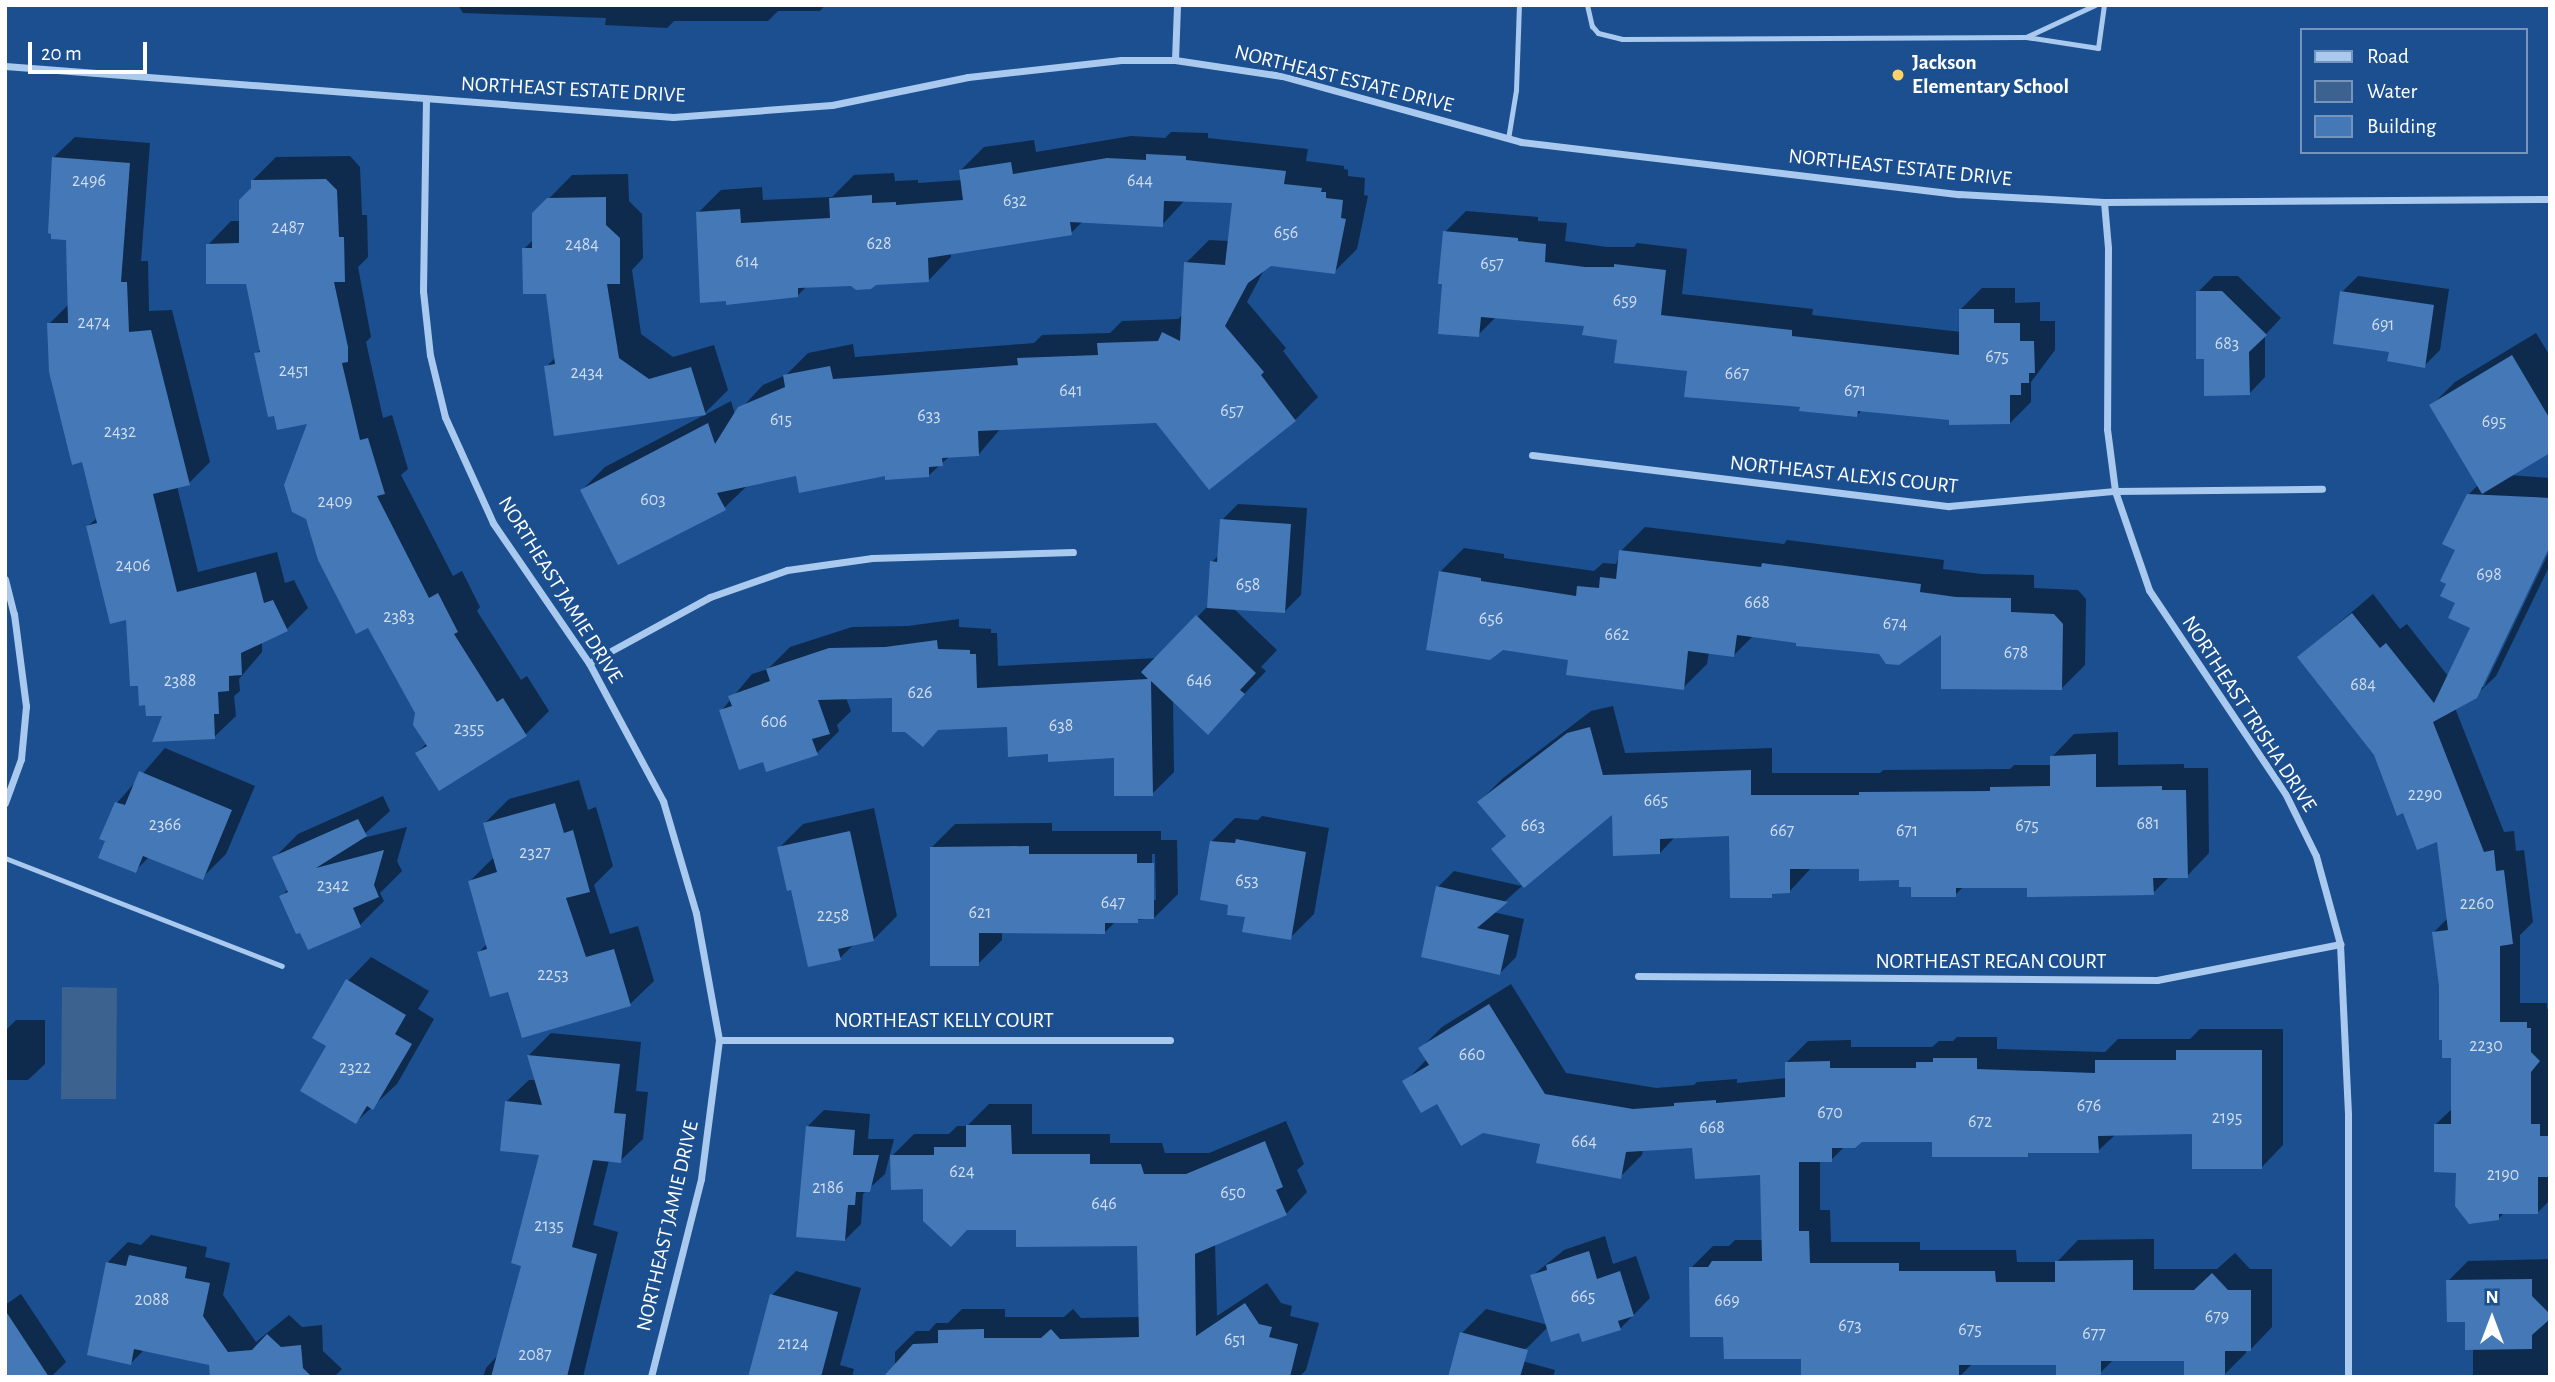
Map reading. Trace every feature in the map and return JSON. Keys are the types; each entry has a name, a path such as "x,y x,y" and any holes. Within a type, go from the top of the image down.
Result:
{"street":[{"path":"1175,60 1177,5"},
{"name":"NORTHEAST ESTATE DRIVE","path":"5,66 673,117 832,105 993,74 1121,60 1175,60 1282,76 1508,139 1947,192 2050,201 2550,199"},
{"name":"NORTHEAST JAMIE DRIVE","path":"426,99 423,292 430,355 445,417 493,523 589,663 663,801 696,913 719,1040 701,1179 651,1377"},
{"name":"NORTHEAST TRISHA DRIVE","path":"2104,201 2108,248 2107,429 2115,491 2149,590 2285,793 2316,856 2340,944 2348,1115 2348,1377"},
{"name":"NORTHEAST ALEXIS COURT","path":"1532,455 1949,506 2115,491 2322,489"},
{"path":"589,663 710,597 787,570 872,558 1073,552"},
{"path":"5,579 14,614 26,706 21,759 5,803"},
{"name":"NORTHEAST REGAN COURT","path":"1638,976 2157,980 2340,944"},
{"name":"NORTHEAST KELLY COURT","path":"719,1040 1170,1040"}],"lane":[{"path":"1508,139 1516,90 1520,5"},
{"path":"1587,5 1592,26 1598,33 1622,39 2026,37 2098,48 2104,5"},
{"path":"2026,37 2095,5"},
{"path":"5,858 282,966"}],"water":[{"path":"62,987 117,988 116,1099 61,1099"}],"building":[{"path":"1146,154 1186,156 1186,160 1286,171 1284,184 1322,188 1321,192 1326,192 1326,198 1343,200 1341,218 1346,219 1335,274 1271,266 1248,283 1225,326 1264,372 1261,375 1296,421 1209,490 1156,423 978,431 979,456 942,458 943,466 929,467 929,477 885,480 885,476 799,493 796,476 717,493 726,510 618,565 580,490 708,423 715,444 738,407 785,387 783,375 830,366 833,379 1018,365 1017,358 1098,355 1097,343 1158,341 1162,332 1180,341 1184,262 1225,265 1232,203 1164,201 1163,227 1070,222 1072,235 928,258 929,282 876,285 871,289 856,290 851,286 798,288 798,297 726,305 726,301 700,303 696,212 740,209 741,223 830,218 829,198 872,195 872,203 896,202 896,205 963,200 959,170 1011,162 1013,174 1107,158 1146,160"},
{"path":"52,157 130,163 121,282 127,282 129,332 151,330 190,485 153,494 177,592 256,572 264,603 273,600 288,631 241,653 242,675 229,676 229,691 218,692 219,714 214,714 215,739 152,742 162,716 146,716 145,705 139,706 138,686 130,686 126,620 110,624 86,526 97,523 82,462 72,465 49,372 47,323 68,323 66,240 51,239 51,234 48,233"},
{"path":"326,179 337,190 339,237 344,237 345,282 334,282 348,347 348,362 342,363 360,440 368,438 385,494 377,496 429,598 438,593 458,632 454,634 497,702 503,698 527,736 439,791 415,753 427,746 413,725 415,713 368,628 356,634 318,560 306,519 292,512 284,485 307,424 277,430 274,416 268,417 254,353 260,352 246,284 206,284 206,244 239,243 239,200 251,188 251,180"},
{"path":"606,197 606,225 620,238 620,284 607,284 619,358 649,379 691,367 706,415 554,436 544,366 555,364 546,294 523,294 522,248 532,248 532,213 547,198"},
{"path":"1443,231 1518,238 1518,241 1546,244 1545,262 1585,267 1614,267 1614,264 1666,270 1661,315 1792,330 1792,336 1959,355 1959,309 1994,309 1994,323 2020,323 2020,341 2034,341 2035,373 2029,373 2029,383 2021,383 2021,395 2010,395 2010,424 1949,425 1949,420 1858,411 1857,417 1799,411 1800,407 1684,397 1687,371 1614,363 1617,340 1582,335 1584,326 1481,317 1479,337 1438,334 1442,284 1438,284"},
{"path":"2196,291 2222,291 2267,335 2249,352 2250,395 2204,396 2204,359 2196,359"},
{"path":"2340,291 2434,305 2425,368 2387,361 2389,352 2333,344"},
{"path":"2512,355 2550,419 2550,453 2482,494 2429,405"},
{"path":"2467,494 2550,498 2550,546 2477,698 2433,722 2484,852 2494,850 2496,871 2504,870 2513,944 2500,946 2500,1022 2527,1022 2527,1028 2531,1028 2531,1052 2540,1061 2531,1072 2531,1124 2540,1124 2540,1136 2550,1136 2550,1177 2538,1177 2538,1214 2499,1214 2499,1220 2469,1224 2455,1206 2456,1173 2434,1172 2434,1124 2451,1124 2451,1058 2442,1058 2442,1040 2439,1040 2439,986 2432,932 2448,930 2437,842 2417,850 2403,813 2397,816 2374,755 2297,657 2352,613 2380,648 2386,643 2434,703 2470,628 2448,618 2455,603 2440,596 2446,584 2440,581 2455,550 2442,544"},
{"path":"1220,519 1291,524 1285,613 1207,608 1210,561 1217,562"},
{"path":"1619,550 1761,567 1762,563 1921,584 1920,592 1956,597 2011,598 2011,612 2054,614 2063,624 2062,690 1941,689 1941,635 1899,665 1886,664 1879,654 1796,646 1796,643 1737,635 1734,657 1688,651 1684,690 1566,675 1568,660 1503,650 1490,660 1426,650 1439,571 1481,578 1481,581 1576,596 1577,586 1599,588 1600,577 1616,579"},
{"path":"1196,615 1256,673 1240,690 1245,694 1208,735 1151,681 1153,796 1114,796 1114,758 1048,762 1048,754 1008,757 1007,727 938,730 923,747 905,732 892,732 892,698 818,700 830,734 812,739 818,755 766,772 763,762 739,770 719,710 732,706 728,696 770,681 766,669 829,648 885,647 937,640 938,649 970,650 970,654 976,654 977,688 1148,679 1141,672"},
{"path":"1590,727 1603,775 1751,770 1751,795 1859,795 1859,792 1990,791 1990,787 2050,786 2050,756 2096,754 2096,787 2162,786 2162,790 2186,790 2188,878 2153,878 2154,895 2027,897 2027,888 1956,888 1956,897 1911,897 1911,887 1899,887 1899,880 1859,881 1859,869 1790,869 1790,893 1772,894 1772,898 1730,898 1729,836 1660,839 1660,854 1613,856 1612,815 1524,888 1491,849 1506,836 1477,802 1567,733"},
{"path":"139,771 232,810 203,880 143,856 136,873 98,858 105,841 99,839 115,802 125,805"},
{"path":"555,803 564,833 573,830 590,892 566,898 586,957 614,949 631,1006 522,1038 508,992 490,997 477,952 487,949 468,881 497,872 483,823"},
{"path":"358,819 367,836 316,868 384,850 374,885 379,897 353,908 361,927 308,950 300,933 296,934 279,896 288,892 272,857"},
{"path":"850,831 874,941 838,949 841,960 808,967 791,890 787,891 777,847"},
{"path":"1236,839 1306,852 1291,940 1242,932 1245,917 1227,915 1228,905 1200,900 1210,841 1235,843"},
{"path":"1029,846 1029,854 1137,854 1137,863 1154,863 1154,919 1138,919 1138,923 1105,923 1105,934 979,933 979,966 930,966 930,847"},
{"path":"1436,886 1508,902 1477,928 1509,935 1500,975 1421,957"},
{"path":"346,979 406,1015 395,1034 412,1044 373,1110 367,1106 356,1124 300,1091 326,1046 312,1038"},
{"path":"1489,1004 1545,1094 1633,1109 1674,1106 1674,1103 1716,1100 1716,1103 1785,1097 1785,1062 1830,1061 1830,1068 1916,1068 1916,1062 1933,1062 1933,1058 1977,1058 1977,1069 2095,1073 2095,1060 2176,1060 2176,1050 2262,1050 2262,1169 2192,1169 2192,1134 2098,1136 2099,1153 2028,1153 2028,1157 1932,1157 1932,1142 1862,1142 1855,1148 1832,1148 1832,1162 1799,1162 1799,1231 1809,1231 1810,1263 1899,1263 1899,1271 1995,1271 1996,1282 2055,1282 2055,1261 2133,1260 2133,1290 2194,1290 2212,1273 2228,1290 2251,1290 2251,1351 2225,1351 2225,1376 2184,1376 2184,1361 2101,1361 2101,1375 2056,1376 2056,1365 1959,1365 1959,1377 1801,1376 1801,1359 1724,1359 1723,1337 1690,1337 1689,1267 1708,1267 1712,1261 1762,1261 1760,1175 1695,1179 1692,1148 1626,1152 1621,1179 1536,1163 1540,1144 1483,1133 1461,1146 1437,1104 1421,1113 1402,1081 1429,1065 1418,1048"},
{"path":"527,1055 620,1064 614,1113 626,1114 621,1163 593,1160 572,1247 597,1254 567,1377 491,1377 521,1266 511,1263 539,1155 500,1151 505,1101 542,1105"},
{"path":"966,1125 1011,1125 1012,1154 1090,1154 1090,1164 1141,1164 1144,1174 1186,1174 1265,1141 1283,1187 1276,1190 1287,1215 1195,1254 1196,1336 1245,1303 1259,1324 1272,1327 1269,1337 1298,1344 1290,1377 883,1377 913,1344 938,1343 938,1330 984,1329 984,1338 1041,1338 1051,1329 1060,1339 1139,1337 1137,1246 1016,1247 1016,1230 967,1230 951,1247 923,1221 923,1189 891,1190 890,1155 934,1155 934,1147 966,1147"},
{"path":"806,1126 855,1130 853,1155 879,1155 870,1192 856,1192 855,1205 848,1205 845,1241 796,1237"},
{"path":"1589,1251 1597,1279 1620,1271 1634,1316 1618,1321 1621,1330 1582,1342 1579,1333 1551,1342 1530,1275 1547,1270 1546,1265"},
{"path":"129,1255 187,1267 185,1278 210,1283 203,1316 228,1352 252,1350 267,1334 281,1347 301,1345 303,1368 312,1377 210,1377 209,1365 134,1349 131,1365 87,1355 106,1262 126,1266"},
{"path":"2532,1279 2532,1296 2550,1314 2550,1319 2532,1335 2532,1349 2465,1350 2465,1322 2447,1322 2446,1280"},
{"path":"770,1294 838,1312 821,1377 748,1377"},
{"path":"5,1310 49,1377 5,1377"},
{"path":"1460,1332 1528,1350 1520,1377 1448,1377"}],"place":[{"name":"Jackson Elementary School","path":"1898,75"}]}
